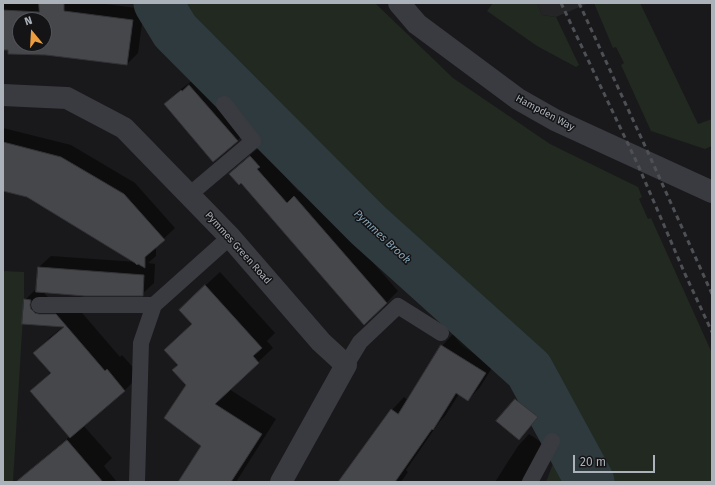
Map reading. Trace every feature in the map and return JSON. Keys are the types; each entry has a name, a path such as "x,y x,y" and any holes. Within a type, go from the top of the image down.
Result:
{"street":[{"name":"Hampden Way","path":"400,3 417,24 518,100 555,120 712,192"},
{"name":"Pymmes Green Road","path":"3,95 67,98 124,128 230,237 322,342 346,366"},
{"path":"282,481 346,366"}],"lane":[{"path":"189,195 253,141 224,104"},
{"path":"137,482 141,342 154,305 230,237"},
{"path":"39,305 154,305"},
{"path":"346,366 360,342 398,306 441,333"},
{"path":"530,482 552,441"}],"shaded area":[{"path":"144,3 375,3 453,78 550,144 638,187 642,197 639,199 648,219 651,218 712,353 712,482 546,482 571,417 462,346 402,272 161,24"},
{"path":"493,3 537,3 542,15 556,17 579,65 576,67 537,46 487,11"},
{"path":"537,3 589,3 556,17 542,15"},
{"path":"594,3 640,3 698,124 712,119 712,146 705,149 651,131 621,65 624,63 616,47 613,48"},
{"path":"3,271 24,272 24,299 13,482 3,482"}],"building":[{"path":"39,3 64,3 64,11 133,20 127,65 46,55 8,54 8,50 3,50 3,10 39,12"},
{"path":"189,85 238,141 213,162 164,104"},
{"path":"3,142 61,157 124,194 165,240 145,257 145,268 138,264 137,265 27,197 3,191"},
{"path":"250,156 260,167 257,169 287,203 294,196 387,303 364,325 241,183 239,185 229,174"},
{"path":"38,267 144,275 143,296 85,296 36,292"},
{"path":"205,285 262,348 253,356 259,363 215,404 262,434 231,482 178,482 201,446 164,418 186,385 172,370 178,365 164,350 192,324 179,310"},
{"path":"24,299 31,300 31,309 35,313 56,314 105,371 107,369 125,391 70,438 30,391 51,373 33,353 64,327 22,324"},
{"path":"441,345 486,373 468,401 456,393 433,430 432,429 395,482 338,482 391,409 398,414"},
{"path":"515,399 538,417 519,440 496,421"},
{"path":"67,440 103,482 16,482"}],"waterway":[{"name":"Pymmes Brook","path":"158,3 175,31 368,225 529,370 590,482"}],"railway":[{"path":"561,3 638,165 712,332"},
{"path":"579,3 712,294"}]}
